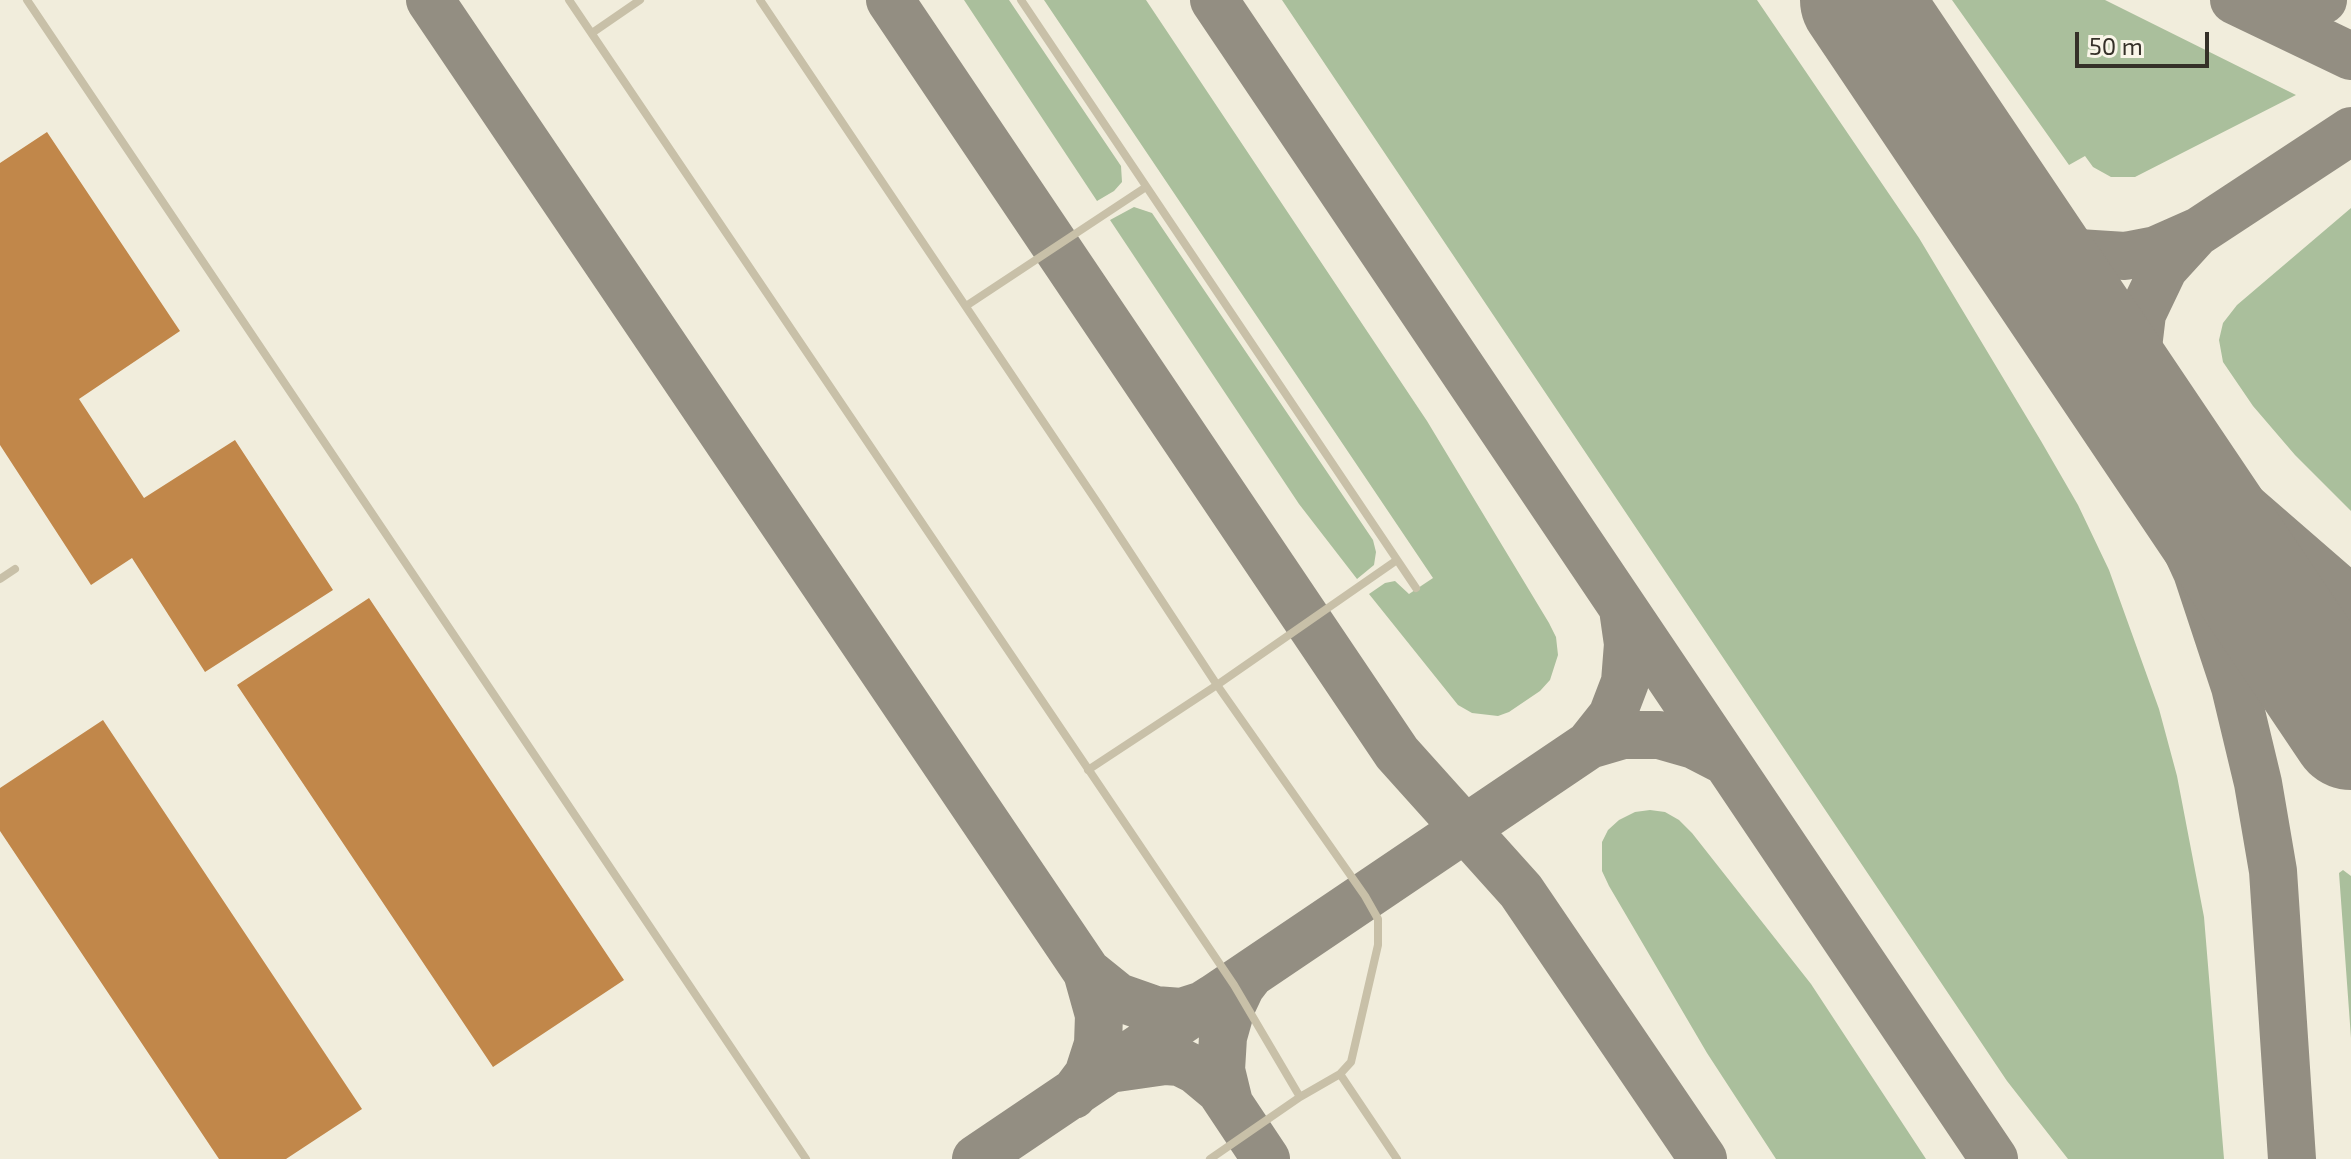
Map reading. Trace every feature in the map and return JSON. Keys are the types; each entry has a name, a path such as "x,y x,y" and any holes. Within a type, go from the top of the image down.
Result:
{"lane":[{"path":"27,0 806,1159"},
{"path":"569,0 1234,985 1300,1097"},
{"path":"592,33 640,0"},
{"path":"760,0 1217,685 1378,919 1378,945 1351,1062 1340,1074 1300,1097 1210,1159"},
{"path":"1021,0 1416,588"},
{"path":"966,306 1146,187"},
{"path":"1088,770 1397,560"},
{"path":"0,579 15,569"},
{"path":"1340,1074 1397,1159"}],"green space":[{"path":"964,0 1009,0 1121,166 1122,182 1114,191 1097,201"},
{"path":"1044,0 1146,0 1427,421 1549,623 1556,637 1558,655 1550,680 1540,691 1498,716 1472,713 1458,705 1369,594 1385,583 1395,581 1409,594 1433,578"},
{"path":"1282,0 1757,0 1919,238 2078,505 2109,570 2159,709 2177,776 2204,917 2224,1159 2068,1159 2007,1081"},
{"path":"1952,0 2105,0 2296,95 2135,177 2111,177 2093,167 2085,156 2069,165"},
{"path":"1134,207 1152,213 1373,540 1376,552 1374,565 1357,579 1299,504 1110,220"},
{"path":"2351,208 2351,511 2295,455 2253,406 2223,362 2219,340 2223,323 2237,305"},
{"path":"1635,812 1665,812 1692,833 1811,984 1926,1159 1776,1159 1707,1053 1602,871 1602,842 1608,830"},
{"path":"2343,870 2351,876 2351,1038 2339,873"}],"building":[{"path":"47,132 180,331 79,399 144,498 235,440 333,590 205,672 132,558 91,585 0,445 0,163"},
{"path":"369,598 624,980 493,1067 237,685"},
{"path":"103,720 362,1109 286,1159 219,1159 0,831 0,788"}],"taxiway":[{"path":"430,0 1087,972 1118,997 1155,1010 1181,1012 1214,998"},
{"path":"890,0 1397,753 1521,891 1703,1159"},
{"path":"1214,0 1994,1159"},
{"path":"1861,0 1870,16"},
{"path":"2234,0 2351,56"},
{"path":"2252,4 2293,7 2323,0"},
{"path":"2010,217 2034,235 2078,253 2125,256 2156,250 2199,231 2351,131"},
{"path":"1998,205 2092,360 2151,472 2197,572 2235,687 2258,783 2273,871 2292,1159"},
{"path":"2143,410 2136,364 2142,314 2164,268 2195,234"},
{"path":"2121,374 2244,506 2351,599"},
{"path":"1589,745 1612,716 1625,682 1628,644 1623,609"},
{"path":"976,1159 1589,745 1623,735 1659,735 1694,745 1727,762"},
{"path":"1073,1095 1088,1075 1098,1044 1099,1015 1087,972"},
{"path":"1229,1103 1221,1070 1223,1037 1232,1005 1251,973"},
{"path":"1116,1068 1165,1061 1180,1062 1196,1070 1220,1090 1266,1159"}],"runway":[{"path":"1860,0 2351,730"}]}
